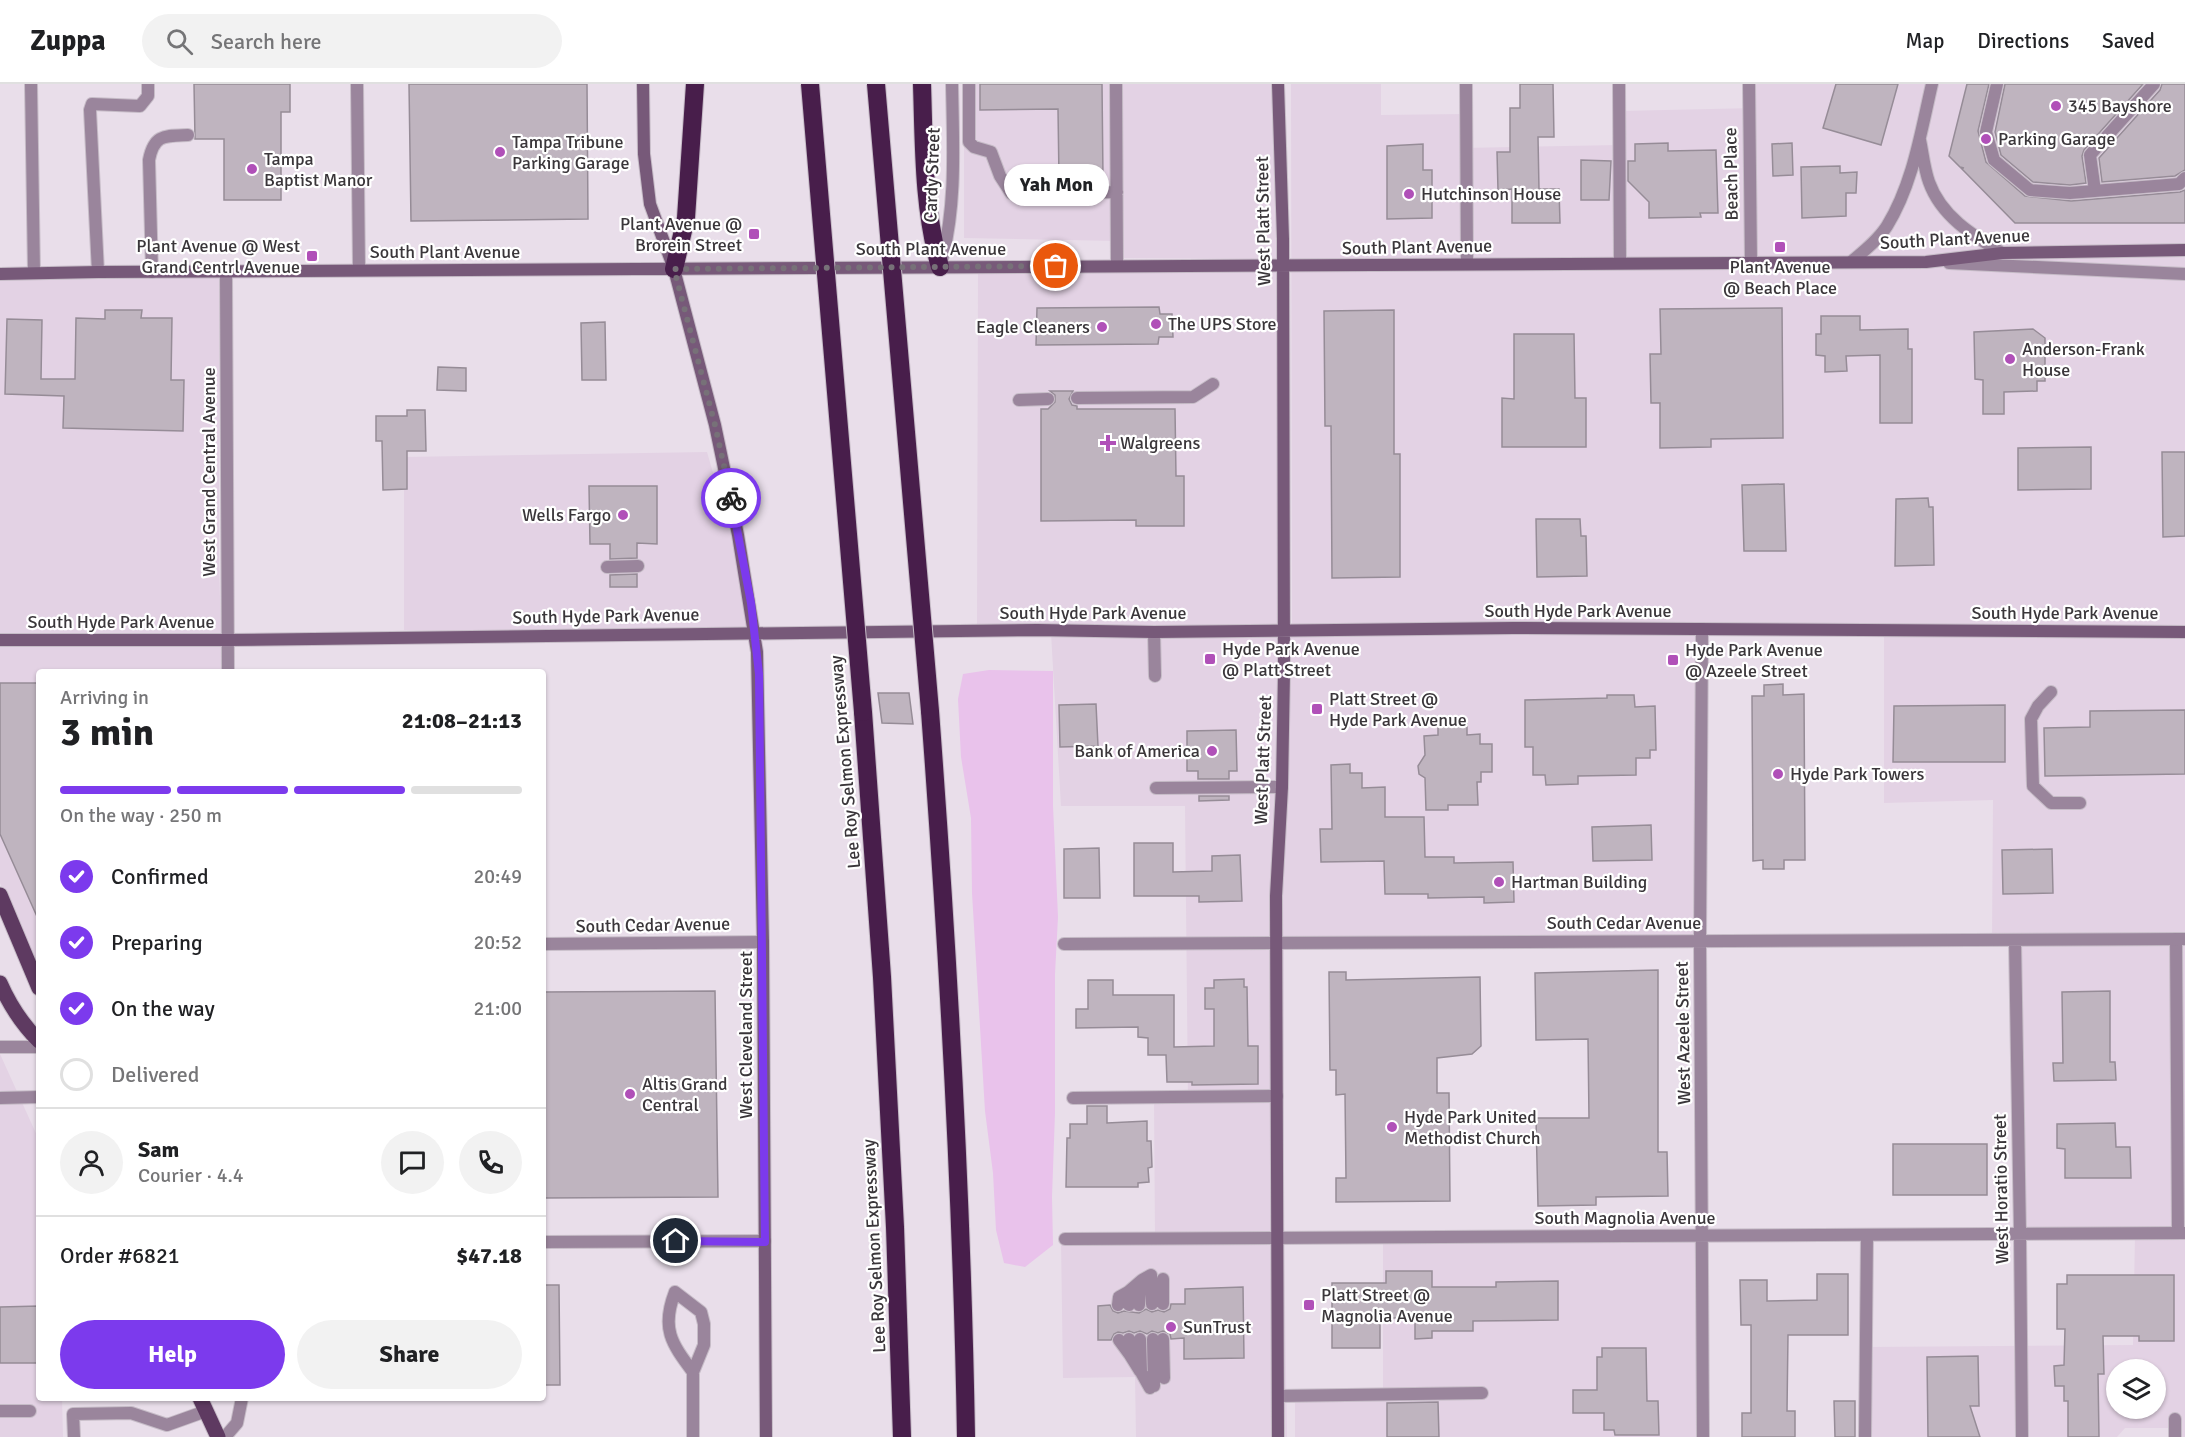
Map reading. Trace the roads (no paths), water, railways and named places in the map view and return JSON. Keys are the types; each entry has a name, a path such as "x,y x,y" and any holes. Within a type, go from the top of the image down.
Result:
{"highway":[{"path":"674,269 686,218 695,84"},
{"name":"Lee Roy Selmon Expressway","path":"810,84 863,712 882,977 895,1227 902,1437"},
{"path":"876,84 930,711 950,1017 960,1229 966,1437"},
{"path":"922,84 926,187 932,241 940,267"}],"main road":[{"path":"0,896 36,981"},
{"path":"0,983 6,998 23,1025 36,1038"},
{"path":"203,1404 218,1437"}],"street":[{"path":"31,84 33,273"},
{"path":"98,272 90,110 92,105 140,106 148,96 148,84"},
{"path":"357,84 359,270"},
{"name":"West Cleveland Street","path":"643,84 647,188 650,204 674,269 725,468 741,546 759,674 766,1437"},
{"name":"Cardy Street","path":"940,267 947,240 951,181 951,84"},
{"path":"969,84 969,142 975,147 991,152 1000,176 1011,193 1117,192"},
{"path":"1116,84 1117,266"},
{"name":"West Platt Street","path":"1278,84 1283,266 1282,787 1276,896 1278,1437"},
{"path":"1466,84 1467,264"},
{"path":"1618,84 1620,263"},
{"name":"Beach Place","path":"1749,84 1751,263"},
{"path":"1851,262 1867,249 1887,225 1901,195 1919,139 1932,84"},
{"path":"1997,84 1986,132 1994,160 2030,190 2070,193 2179,184 2185,178"},
{"path":"2095,191 2090,155 2154,84"},
{"path":"152,272 149,159 151,148 157,139 188,135"},
{"path":"1919,139 1929,182 1936,197 1953,220 2002,253"},
{"name":"South Plant Avenue","path":"0,274 1926,262 2002,253 2185,250"},
{"path":"1926,262 2185,274"},
{"name":"West Grand Central Avenue","path":"226,272 228,669"},
{"path":"1077,398 1193,397 1213,384"},
{"path":"1019,400 1048,399"},
{"path":"607,567 638,566"},
{"name":"South Hyde Park Avenue","path":"0,640 228,640 754,632 1025,630 1154,632 1490,628 2185,632"},
{"name":"West Azeele Street","path":"1701,629 1703,1437"},
{"path":"1154,632 1155,676"},
{"path":"2051,692 2038,706 2031,720 2033,786 2050,803 2080,803"},
{"path":"1156,788 1282,787"},
{"path":"2180,939 2182,1233"},
{"name":"South Cedar Avenue","path":"1064,944 2180,939"},
{"name":"West Horatio Street","path":"2015,940 2022,1437"},
{"name":"South Cedar Avenue","path":"546,944 763,942"},
{"path":"0,1047 36,1047"},
{"path":"1074,1098 1277,1096"},
{"path":"0,1098 36,1097"},
{"name":"South Magnolia Avenue","path":"1065,1239 1277,1236 2182,1233"},
{"path":"1865,1437 1867,1235"},
{"path":"546,1242 765,1242"},
{"path":"1140,1305 1119,1297 1152,1278"},
{"path":"1140,1305 1140,1289 1152,1278"},
{"path":"1140,1305 1152,1278"},
{"path":"693,1372 673,1346 668,1309 675,1292 701,1312 704,1324 704,1345 693,1372 693,1437"},
{"path":"1141,1339 1152,1387 1130,1355 1141,1339"},
{"path":"1141,1339 1141,1372"},
{"path":"1141,1339 1164,1378"},
{"path":"1278,1396 1482,1394"},
{"path":"225,1437 237,1423 241,1401"},
{"path":"74,1437 74,1414 131,1413 167,1425 203,1404"},
{"path":"0,1411 30,1411"},
{"path":"2175,1419 2175,1437"}],"place":[{"name":"345 Bayshore","path":"2056,106"},
{"name":"Parking Garage","path":"1986,139"},
{"name":"Tampa Tribune Parking Garage","path":"500,152"},
{"name":"Tampa Baptist Manor","path":"252,169"},
{"name":"Hutchinson House","path":"1409,194"},
{"name":"Plant Avenue @ Brorein Street","path":"754,234"},
{"name":"Plant Avenue @ Beach Place","path":"1780,247"},
{"name":"Plant Avenue @ West Grand Centrl Avenue","path":"312,256"},
{"name":"Yah Mon","path":"1056,266"},
{"name":"The UPS Store","path":"1156,324"},
{"name":"Eagle Cleaners","path":"1102,327"},
{"name":"Anderson-Frank House","path":"2010,359"},
{"name":"Walgreens","path":"1108,443"},
{"name":"Wells Fargo","path":"623,515"},
{"name":"Hyde Park Avenue @ Platt Street","path":"1210,659"},
{"name":"Hyde Park Avenue @ Azeele Street","path":"1673,660"},
{"name":"Platt Street @ Hyde Park Avenue","path":"1317,709"},
{"name":"Bank of America","path":"1212,751"},
{"name":"Hyde Park Towers","path":"1778,774"},
{"name":"Hartman Building","path":"1499,882"},
{"name":"Altis Grand Central","path":"630,1094"},
{"name":"Hyde Park United Methodist Church","path":"1392,1127"},
{"name":"Platt Street @ Magnolia Avenue","path":"1309,1305"},
{"name":"SunTrust","path":"1171,1327"}]}
